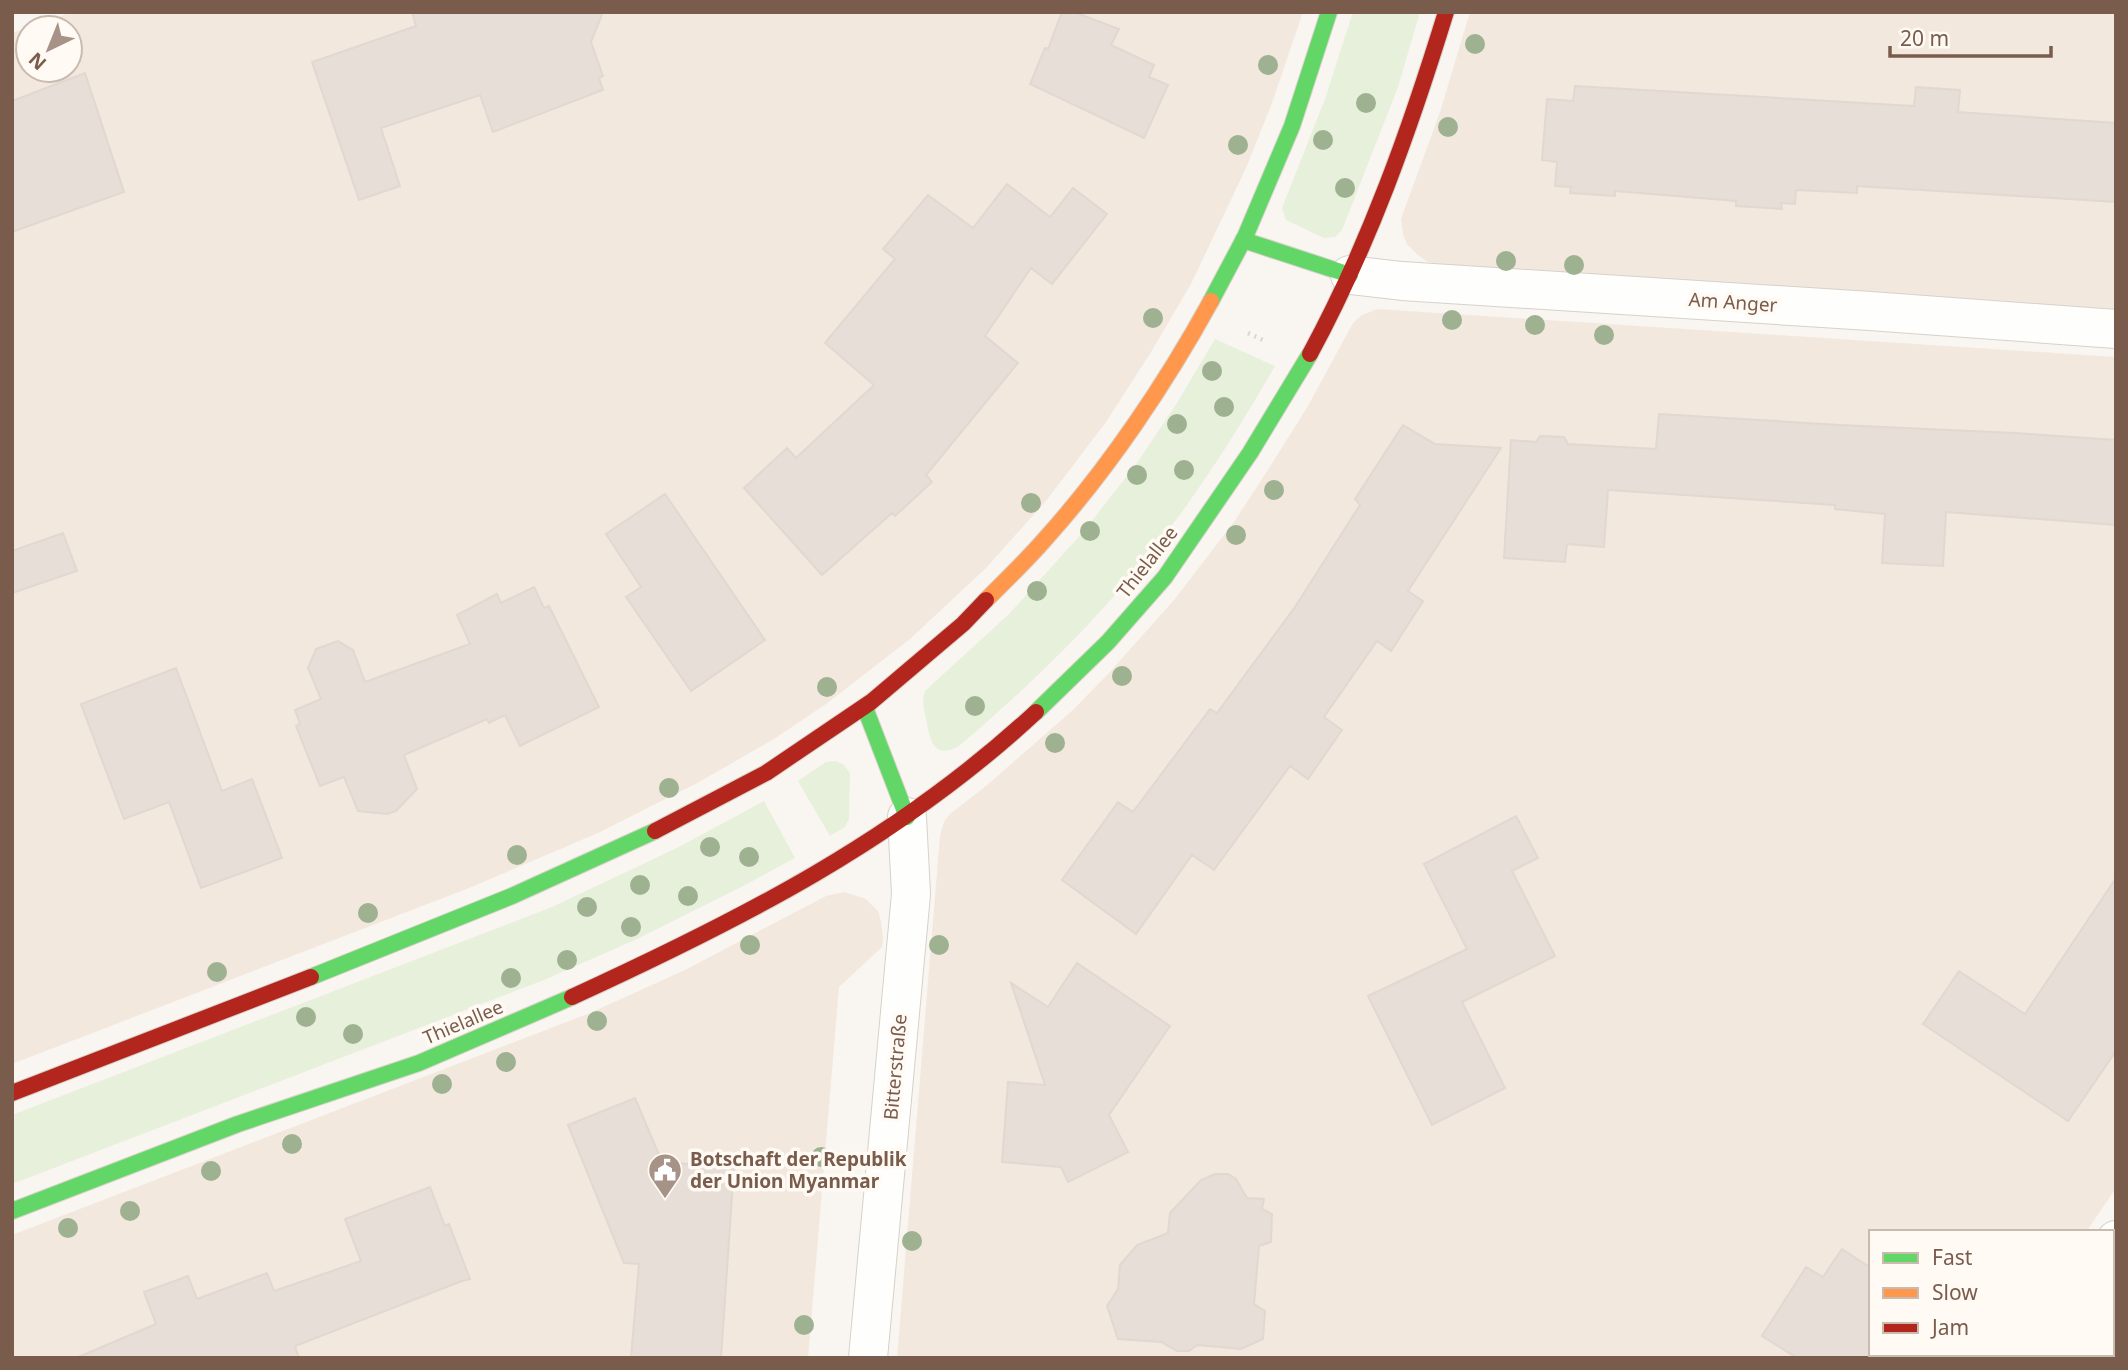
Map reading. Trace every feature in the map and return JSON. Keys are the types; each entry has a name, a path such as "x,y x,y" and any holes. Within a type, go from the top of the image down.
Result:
{"main road":[{"path":"12,1093 541,885 676,821 769,771 865,708 915,668 964,625 1045,539 1105,466 1154,396 1193,334 1243,240 1267,188 1329,12"},
{"name":"Thielallee","path":"12,1211 265,1114 435,1058 584,992 724,924 825,868 907,817 997,746 1065,685 1137,611 1183,552 1268,426 1350,275 1411,123 1446,12"},
{"path":"1243,240 1350,275"},
{"path":"865,708 907,817"}],"street":[{"name":"Am Anger","path":"1350,275 1402,281 2116,329"},
{"name":"Bitterstraße","path":"869,1358 911,894 907,817"}],"path":[{"path":"1236,328 1272,344"}],"shaded area":[{"path":"72,12 1303,12 1272,103 1246,168 1191,284 1151,352 1106,422 1046,501 986,568 910,639 826,704 774,739 699,782 598,833 469,888 12,1064 12,33 14,32 14,84 84,84 84,14 66,14"},
{"path":"1470,12 2116,12 2116,309 1428,262 1407,244 1401,219 1440,112"},
{"path":"1377,309 2116,357 2116,1188 2087,1230 1869,1230 1869,1356 2002,1356 2000,1358 897,1358 940,836 944,822 950,814 1074,709 1174,600 1234,522 1308,406 1353,323 1362,315"},
{"path":"844,892 866,899 878,911 883,939 882,947 839,987 808,1358 12,1358 12,1235 590,1013 685,970 826,896"},
{"path":"2116,1284 2116,1358 2066,1358 2114,1356"}],"green space":[{"path":"1353,12 1420,12 1398,87 1342,230 1335,237 1324,238 1286,220 1282,208 1325,99"},
{"path":"1215,339 1275,366 1234,435 1164,536 1082,632 959,746 951,750 940,750 930,738 924,711 925,691 1009,614 1084,531 1137,463"},
{"path":"826,762 843,764 850,773 849,819 845,827 830,836 798,781"},
{"path":"764,801 795,858 743,886 635,940 544,980 12,1184 12,1115 552,907 679,847"}],"building":[{"path":"412,12 603,12 591,42 603,76 599,78 603,90 493,132 480,95 381,128 400,186 359,200 312,62 416,26"},
{"path":"1062,12 1074,12 1119,29 1111,45 1154,65 1149,77 1168,85 1144,138 1030,84 1045,48 1048,49"},
{"path":"84,73 124,192 12,232 12,101 56,84 84,84"},
{"path":"1575,86 1914,106 1916,87 1960,90 1958,112 2116,123 2116,202 1857,186 1857,193 1796,190 1795,204 1781,203 1782,209 1736,206 1736,201 1615,191 1615,196 1570,193 1571,187 1555,186 1557,162 1542,160 1547,99 1573,101"},
{"path":"1007,184 1050,217 1073,188 1107,214 1052,284 1031,268 985,336 1018,363 926,475 932,482 895,516 892,513 822,575 744,488 787,448 796,458 874,385 825,343 895,259 883,249 928,195 973,228"},
{"path":"1659,414 2116,440 2116,525 1946,512 1943,566 1882,563 1885,514 1835,509 1835,505 1608,490 1604,547 1567,544 1565,562 1504,558 1511,440 1536,442 1540,436 1564,437 1568,444 1656,449"},
{"path":"1403,425 1435,444 1501,448 1408,591 1423,601 1391,651 1377,641 1324,717 1342,730 1308,779 1290,766 1214,870 1192,855 1136,934 1062,880 1118,802 1133,812 1210,709 1217,713 1295,607 1360,505 1355,499"},
{"path":"665,494 765,640 691,691 626,597 641,587 606,534"},
{"path":"63,533 77,571 12,593 12,551"},
{"path":"534,587 544,608 549,606 599,707 520,746 505,715 489,723 487,719 404,755 417,789 396,811 387,814 358,811 344,777 320,786 296,726 300,724 295,710 321,699 308,668 316,649 338,641 353,650 365,682 470,644 457,615 497,594 501,603"},
{"path":"176,668 222,791 252,779 282,858 201,888 169,802 124,819 81,704"},
{"path":"1516,816 1538,858 1512,871 1555,956 1462,1002 1505,1088 1432,1125 1368,996 1467,949 1424,864"},
{"path":"2116,878 2116,1051 2068,1121 1923,1024 1959,971 2025,1014"},
{"path":"1077,963 1170,1026 1109,1115 1128,1152 1068,1182 1061,1167 1002,1162 1008,1082 1045,1085 1011,983 1048,1007"},
{"path":"635,1098 662,1162 734,1167 721,1358 631,1358 639,1264 624,1263 568,1125"},
{"path":"1215,1174 1228,1174 1236,1179 1247,1198 1264,1199 1262,1209 1272,1214 1271,1242 1259,1246 1254,1304 1265,1311 1263,1339 1241,1349 1197,1345 1189,1351 1177,1351 1161,1342 1118,1339 1107,1306 1118,1289 1120,1265 1137,1245 1168,1233 1170,1213 1201,1180"},
{"path":"430,1187 445,1226 449,1224 470,1279 295,1346 299,1358 76,1358 156,1324 144,1292 188,1276 197,1299 267,1273 274,1291 361,1261 345,1219"},
{"path":"1842,1249 1869,1267 1871,1358 1797,1358 1762,1336 1806,1267 1823,1277"}],"traffic: fast":[{"path":"1211,301 1245,237 1292,126 1329,12"},
{"path":"1243,240 1350,275"},
{"path":"1036,712 1108,642 1165,577 1250,453 1310,354"},
{"path":"865,708 907,817"},
{"path":"311,977 512,896 655,831"},
{"path":"12,1211 238,1124 419,1063 572,997"}],"traffic: slow":[{"path":"986,600 1046,538 1114,454 1175,363 1211,301"}],"traffic: jam":[{"path":"1310,354 1351,271 1387,186 1446,12"},
{"path":"655,831 766,773 871,702 963,624 986,600"},
{"path":"572,997 696,938 815,874 929,800 1036,712"},
{"path":"12,1093 311,977"}],"place":[{"name":"Botschaft der Republik der Union Myanmar","path":"665,1200"}]}
